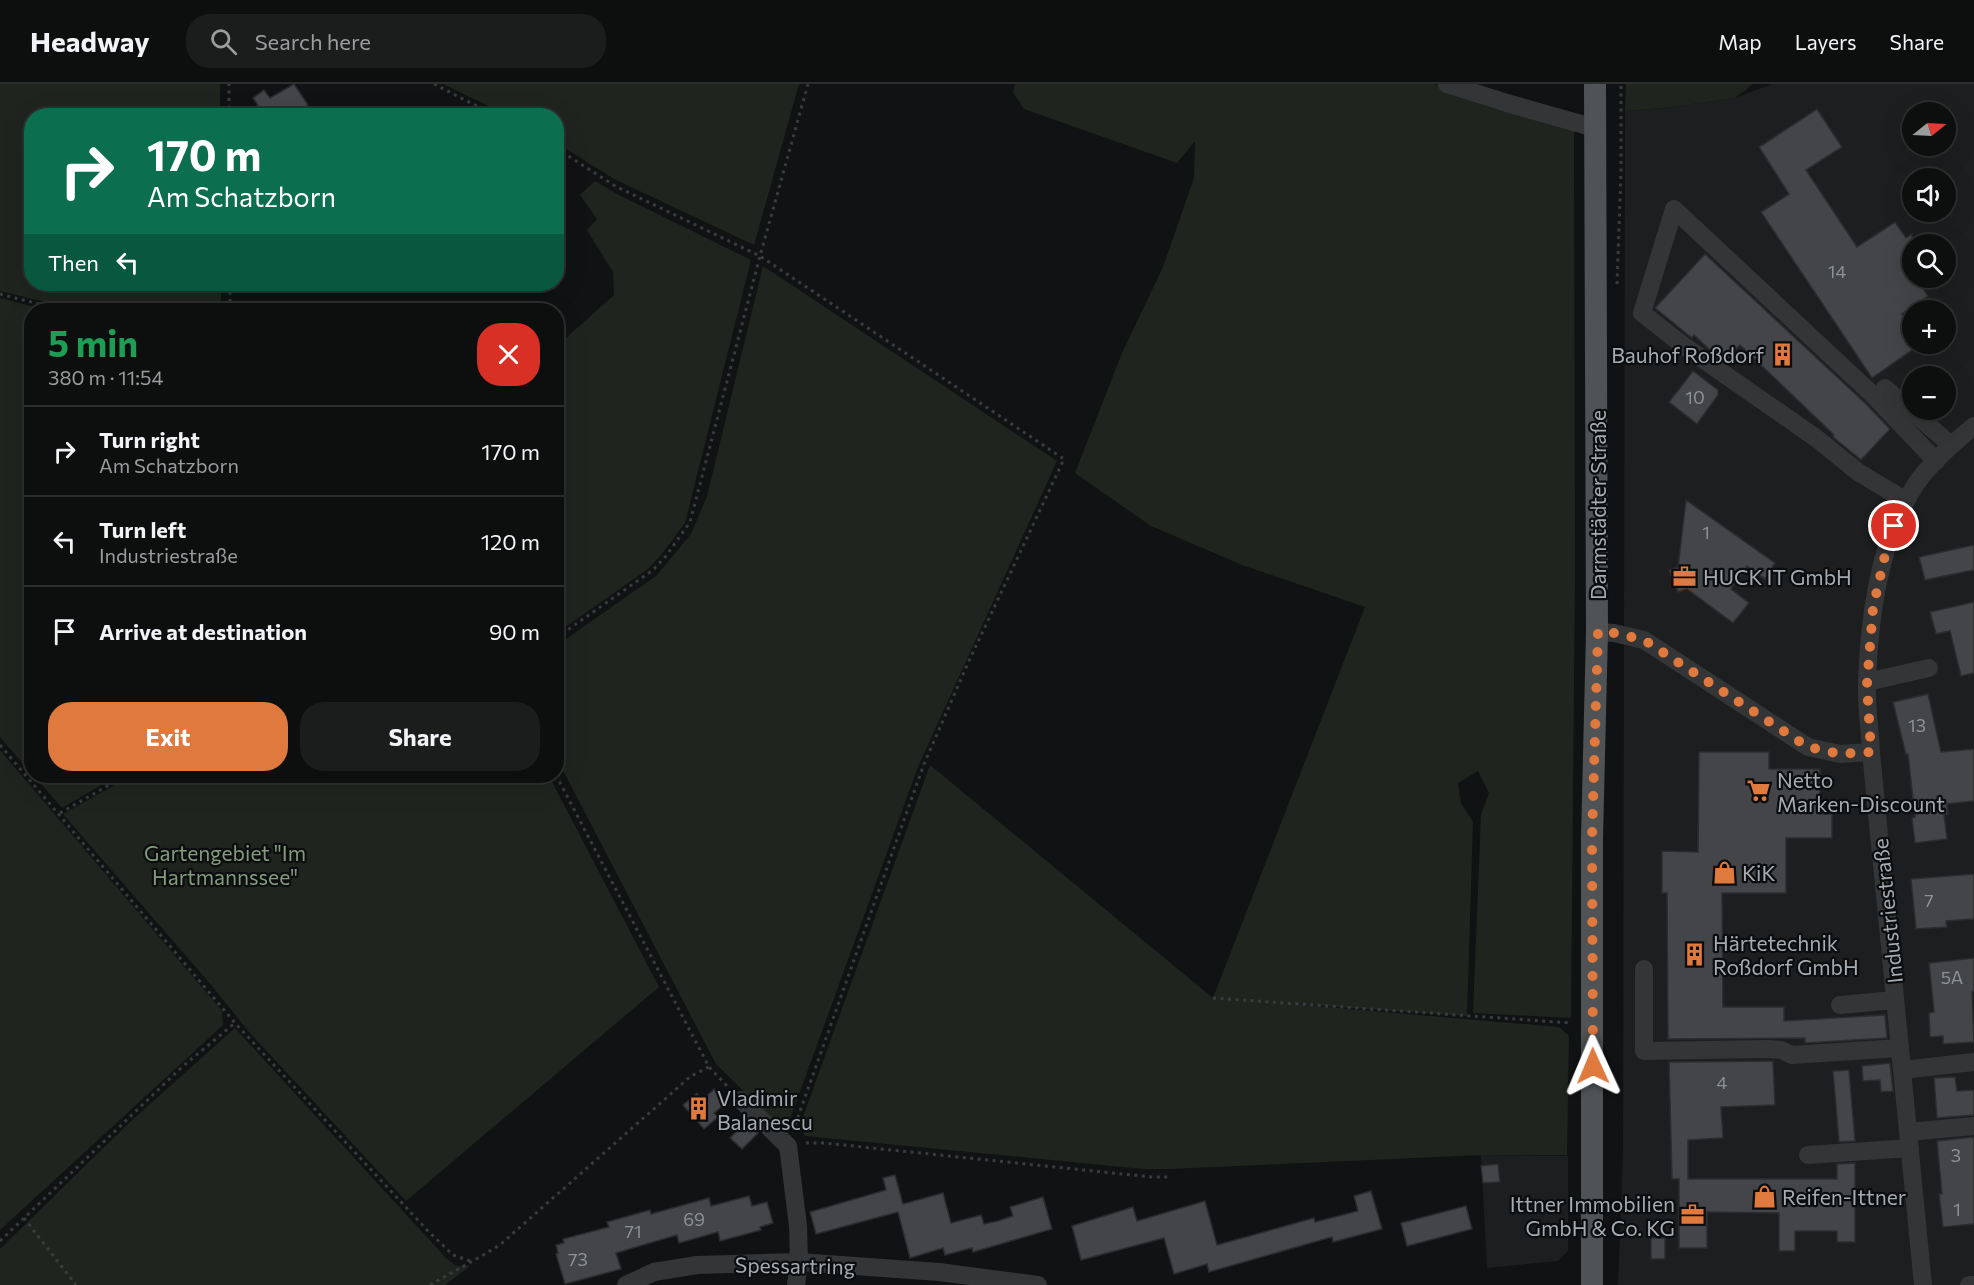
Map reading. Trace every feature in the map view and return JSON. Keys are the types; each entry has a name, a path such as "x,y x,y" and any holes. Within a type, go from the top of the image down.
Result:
{"main road":[{"name":"Darmstädter Straße","path":"1592,1285 1592,838 1598,632 1595,84"}],"street":[{"path":"1447,84 1594,128"},
{"path":"1906,501 1858,472 1816,438 1684,346 1642,313 1674,208 1873,395 1936,461"},
{"path":"1885,388 1951,445"},
{"name":"Industriestraße","path":"1923,1285 1871,752 1867,682 1873,608 1888,542 1906,501 1917,483 1951,445 1974,426"},
{"path":"1598,632 1644,640 1808,747 1840,754 1871,752"},
{"path":"1867,682 1929,668"},
{"path":"1644,969 1644,1051 1767,1049 1781,1050 1792,1055 1900,1048"},
{"path":"1840,1005 1895,1000"},
{"path":"1902,1070 1974,1062"},
{"path":"741,1100 788,1146 798,1226 799,1262 796,1285"},
{"path":"1808,1155 1909,1140 1974,1126"},
{"name":"Spessartring","path":"626,1285 654,1272 697,1265 799,1262 939,1272 1038,1285"},
{"path":"1969,1285 1974,1285"}],"path":[{"path":"229,84 229,108"},
{"path":"434,84 480,108"},
{"path":"564,632 653,570 690,522 808,84"},
{"path":"564,153 615,186 760,256 1064,459 968,663 924,764 788,1146 824,1143 1151,1177 1170,1177"},
{"path":"0,294 35,303"},
{"path":"0,744 24,772"},
{"path":"34,783 235,1023 427,1230 453,1255 470,1261"},
{"path":"60,813 113,783"},
{"path":"560,783 709,1067 741,1100"},
{"path":"1213,998 1592,1024"},
{"path":"0,1241 182,1067 235,1023"},
{"path":"430,1285 501,1244 691,1076 709,1067"},
{"path":"24,1218 76,1285"}],"shaded area":[{"path":"1772,84 1974,84 1974,1285 1618,1285 1623,1152 1625,111 1735,98"},
{"path":"1481,1155 1568,1156 1568,1251 1558,1261 1487,1268"}],"green space":[{"path":"0,84 220,84 220,108 24,108 24,291 221,291 221,303 49,303 0,291"},
{"path":"443,84 799,84 754,245 614,179 564,147 564,108 493,108"},
{"path":"1015,84 1433,84 1574,128 1575,570 1571,1018 1473,1013 1481,815 1489,793 1478,771 1458,783 1461,803 1473,822 1467,1016 1279,1003 1559,1027 1569,1036 1567,1155 1481,1155 1143,1169 805,1136 800,1125 930,765 1213,998 1365,607 1242,565 1151,526 1075,473 1122,353 1163,267 1194,178 1195,141 1177,163 1024,109 1013,92"},
{"path":"1626,84 1753,84 1735,98 1625,111"},
{"path":"595,181 751,260 685,523 648,569 564,628 564,340 614,295 613,272 587,230 597,219 580,195"},
{"path":"763,266 1057,461 918,767 789,1122 778,1125 716,1064 564,772 564,640 656,576 691,534 707,496"},
{"path":"0,298 24,304 24,765 0,737"},
{"path":"0,750 24,778 24,783 28,783 222,1011 223,1025 0,1230"},
{"path":"40,783 105,783 62,808"},
{"name":"Gartengebiet \"Im Hartmannssee\"","path":"118,783 553,783 659,987 406,1201 249,1032 63,814"},
{"path":"235,1028 446,1258 456,1266 470,1266 445,1285 0,1285 0,1249 131,1121"}],"building":[{"path":"294,84 308,105 304,108 254,108 258,105 253,98 264,90 270,98"},
{"path":"1817,109 1842,147 1806,170 1857,247 1895,222 1903,234 1902,288 1923,288 1928,296 1922,300 1902,300 1902,354 1906,354 1872,378 1761,212 1789,194 1759,147"},
{"name":"Bauhof Roßdorf","path":"1705,254 1890,429 1861,460 1833,437 1834,435 1740,345 1725,361 1694,335 1692,338 1655,308"},
{"path":"1693,371 1718,390 1718,395 1697,424 1669,402"},
{"path":"1686,500 1775,563 1765,579 1747,566 1731,589 1749,603 1733,623 1687,589 1678,592 1669,570 1678,567"},
{"path":"1974,545 1974,570 1925,580 1919,557"},
{"path":"1974,602 1974,673 1961,676 1950,631 1936,634 1930,612"},
{"path":"1928,694 1941,752 1974,749 1974,801 1947,804 1948,814 1944,814 1947,839 1915,843 1912,818 1915,817 1908,754 1906,755 1893,702"},
{"path":"1699,752 1769,752 1769,769 1820,769 1820,814 1832,814 1832,838 1786,838 1786,893 1722,893 1723,1007 1784,1007 1784,1021 1885,1015 1887,1038 1805,1043 1805,1038 1668,1039 1667,893 1662,893 1662,851 1698,852"},
{"path":"1974,874 1974,919 1946,921 1947,927 1916,929 1911,879"},
{"path":"1974,958 1974,991 1972,992 1974,1042 1943,1044 1943,1036 1930,1037 1929,1013 1934,1012 1929,963"},
{"path":"1773,1061 1775,1105 1721,1107 1723,1138 1688,1140 1688,1179 1837,1179 1837,1164 1855,1163 1855,1242 1837,1242 1837,1231 1795,1231 1795,1251 1779,1251 1779,1213 1707,1212 1707,1248 1679,1248 1679,1179 1672,1179 1669,1062"},
{"path":"1890,1063 1893,1091 1881,1092 1880,1080 1863,1081 1862,1066"},
{"path":"1849,1070 1855,1141 1839,1142 1833,1071"},
{"path":"1955,1077 1957,1091 1974,1090 1974,1115 1937,1118 1934,1078"},
{"name":"Vladimir Balanescu","path":"714,1089 726,1103 714,1113 718,1117 704,1129 683,1105 697,1093 702,1100"},
{"path":"746,1122 758,1133 742,1149 730,1138"},
{"path":"1974,1137 1974,1224 1943,1227 1937,1141"},
{"path":"1498,1164 1500,1182 1483,1183 1481,1166"},
{"path":"895,1175 903,1204 943,1193 951,1223 981,1215 984,1224 998,1221 1013,1216 1010,1207 1043,1197 1052,1229 973,1252 972,1248 945,1255 943,1248 910,1258 898,1212 816,1234 810,1212 886,1190 883,1178"},
{"path":"1371,1191 1382,1229 1333,1242 1332,1237 1209,1272 1207,1264 1174,1274 1164,1238 1081,1260 1072,1226 1133,1207 1137,1221 1205,1201 1217,1245 1314,1218 1315,1222 1358,1211 1354,1196"},
{"path":"749,1196 752,1206 767,1202 773,1223 760,1227 761,1230 720,1241 718,1232 679,1243 677,1235 616,1253 621,1269 565,1284 556,1254 558,1253 556,1245 564,1243 563,1239 609,1227 607,1222 650,1210 651,1214 709,1198 711,1206"},
{"path":"1466,1206 1472,1229 1407,1246 1401,1223"},
{"path":"1651,1238 1665,1238 1665,1259 1651,1259"}],"place":[{"name":"Bauhof Roßdorf","path":"1782,354"},
{"name":"HUCK IT GmbH","path":"1685,576"},
{"name":"Netto Marken-Discount","path":"1759,791"},
{"name":"KiK","path":"1724,872"},
{"name":"Härtetechnik Roßdorf GmbH","path":"1695,954"},
{"name":"Vladimir Balanescu","path":"699,1109"},
{"name":"Reifen-Ittner","path":"1764,1196"},
{"name":"Ittner Immobilien GmbH & Co. KG","path":"1693,1215"}],"route":[{"path":"1593,1066 1592,838 1598,632 1644,640 1808,747 1840,754 1871,752 1867,684 1873,608 1888,542 1894,526"}]}
